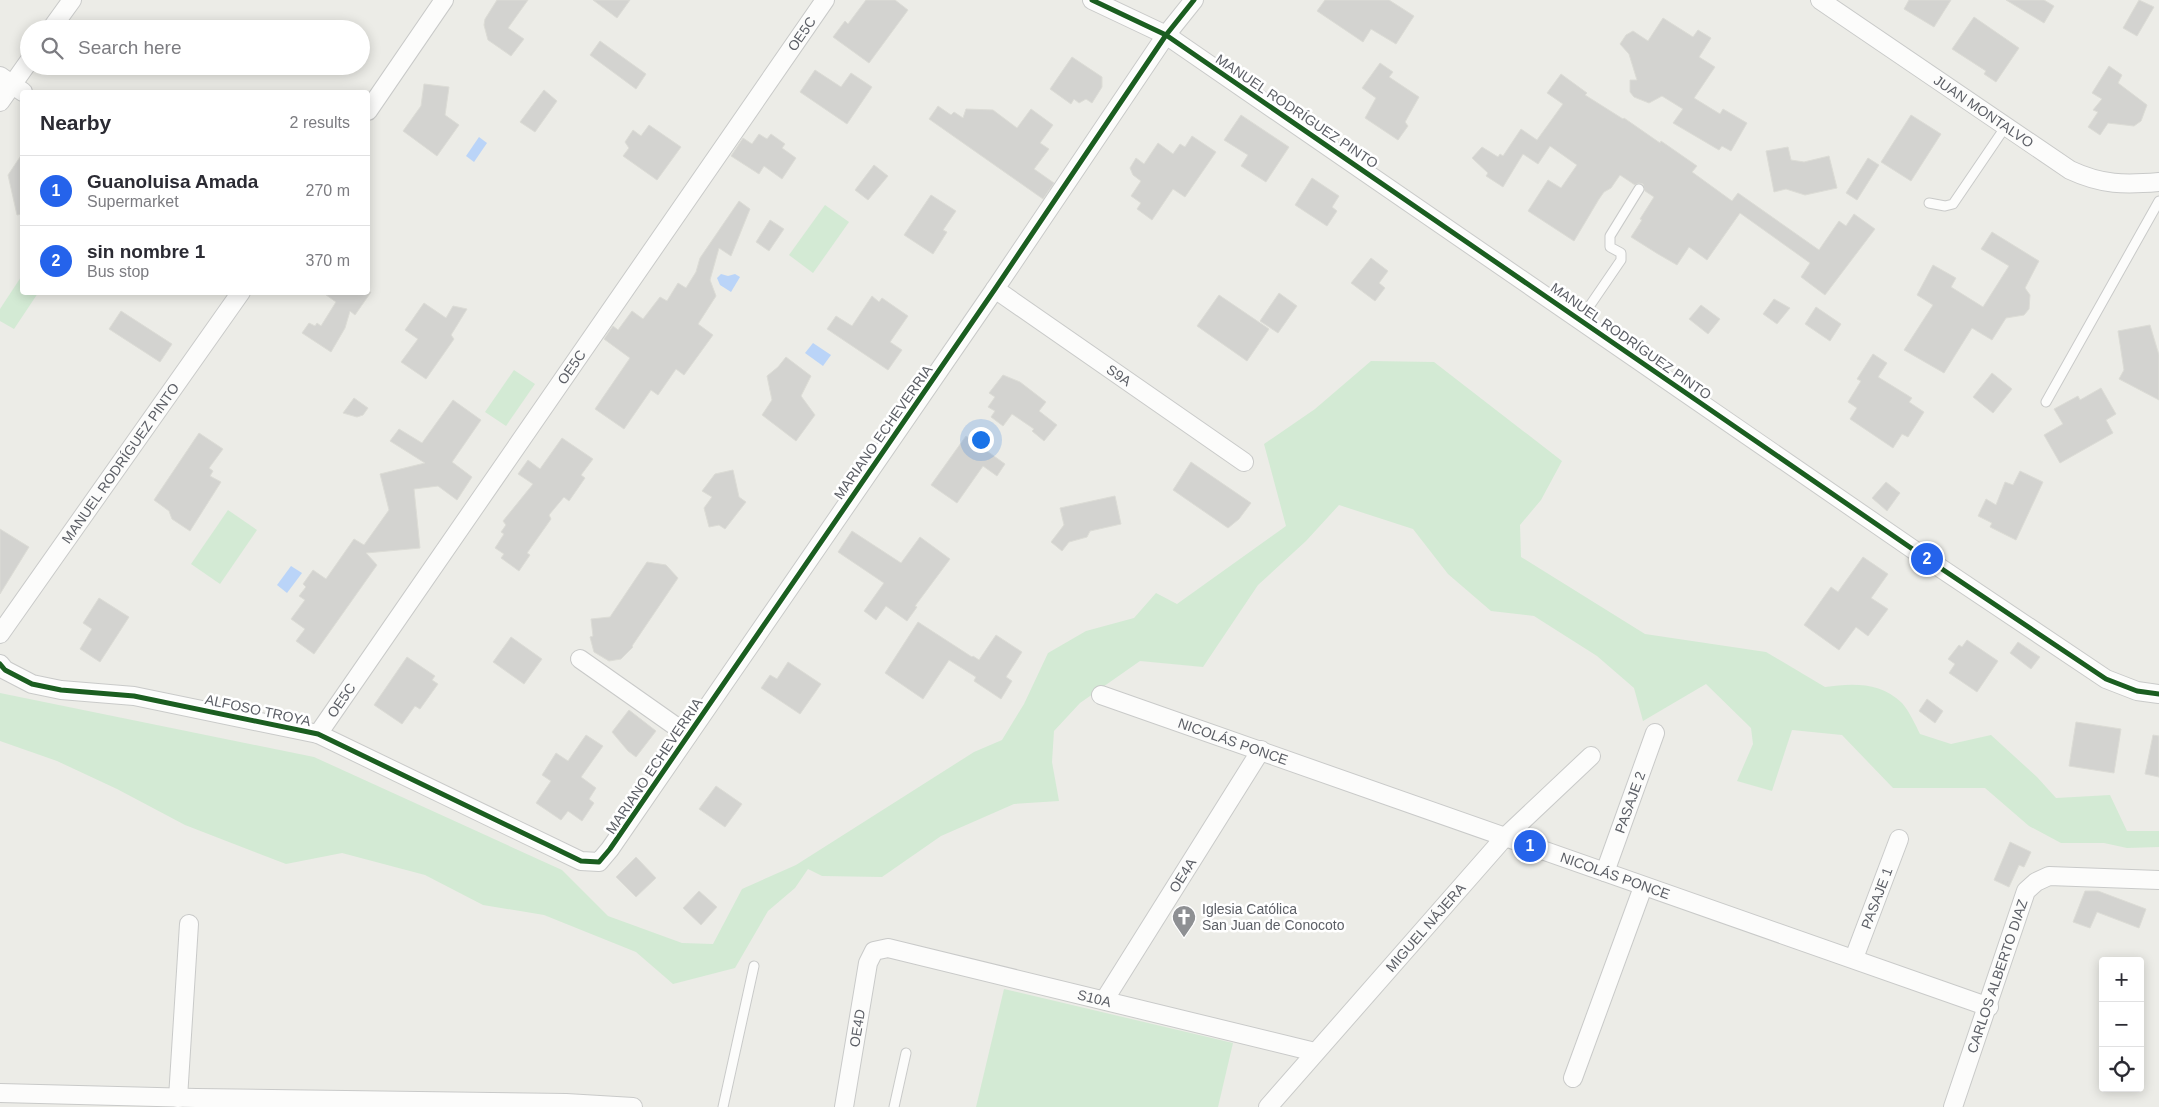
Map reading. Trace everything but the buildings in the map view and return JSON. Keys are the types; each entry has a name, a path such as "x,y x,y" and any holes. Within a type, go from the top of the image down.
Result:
{"street":[{"path":"58,20 72,0"},
{"path":"370,108 444,0"},
{"name":"OE5C","path":"318,734 825,0"},
{"name":"MANUEL RODRÍGUEZ PINTO","path":"1092,0 1166,36 1927,559 2106,679 2137,691 2159,694"},
{"name":"MARIANO ECHEVERRIA","path":"581,861 599,862 610,849 995,289 1166,36 1194,0"},
{"name":"JUAN MONTALVO","path":"1820,0 2070,170 2089,179 2109,184 2159,182"},
{"path":"0,102 20,74"},
{"name":"S9A","path":"995,289 1244,462"},
{"name":"MANUEL RODRÍGUEZ PINTO","path":"0,634 239,295"},
{"path":"580,659 688,735"},
{"name":"ALFOSO TROYA","path":"0,664 5,670 32,684 61,690 134,696 318,734 581,861"},
{"name":"NICOLÁS PONCE","path":"1101,695 1261,750 1643,887 1854,958 1988,1007"},
{"name":"PASAJE 2","path":"1605,872 1655,733"},
{"name":"OE4A","path":"1104,1000 1261,750"},
{"name":"MIGUEL NÁJERA","path":"1268,1107 1504,838 1591,756"},
{"name":"PASAJE 1","path":"1854,958 1899,839"},
{"name":"CARLOS ALBERTO DIAZ","path":"1953,1107 2026,892 2036,882 2049,876 2159,880"},
{"path":"1574,1078 1643,887"},
{"path":"178,1098 189,924"},
{"name":"S10A","path":"874,951 888,948 1315,1052"},
{"name":"OE4D","path":"844,1107 868,963 874,951"},
{"path":"0,1093 77,1101 178,1098 196,1103 566,1103 633,1107"}],"lane":[{"path":"1929,203 1944,206 1953,204 2006,126"},
{"path":"1580,320 1621,260 1620,253 1610,247 1610,236 1638,189"},
{"path":"2046,402 2159,201"},
{"path":"723,1107 754,966"},
{"path":"894,1107 906,1053"}],"green space":[{"path":"825,205 849,222 813,273 789,255"},
{"path":"20,279 20,295 37,295 14,329 0,321 0,309"},
{"path":"1371,361 1434,362 1562,461 1541,500 1520,525 1521,557 1645,634 1766,652 1825,687 1856,685 1885,691 1902,703 1920,734 1951,744 1991,735 2037,777 2056,798 2110,795 2127,831 2159,831 2159,847 2127,848 2104,843 2061,843 2029,826 1985,788 1893,788 1842,735 1792,730 1772,791 1737,781 1753,744 1751,728 1706,684 1643,721 1634,688 1597,656 1534,616 1491,611 1448,574 1413,529 1339,505 1306,541 1258,585 1203,667 1140,661 1080,703 1054,731 1052,762 1059,801 1014,804 941,836 882,877 822,876 808,869 795,888 768,911 735,968 673,984 636,952 544,915 483,905 425,875 342,853 286,864 185,825 117,789 57,761 0,741 0,693 314,757 562,870 608,916 682,943 713,944 742,889 796,865 974,752 1002,740 1024,704 1048,653 1086,631 1134,618 1156,593 1177,604 1286,526 1264,444 1315,409"},
{"path":"514,370 535,384 506,426 485,412"},
{"path":"228,510 257,530 220,584 191,564"},
{"path":"1004,989 1233,1043 1218,1107 976,1107"}],"water":[{"path":"479,137 487,143 474,162 466,156"},
{"path":"721,274 728,276 735,274 740,277 731,292 720,285 717,278"},
{"path":"813,343 831,355 823,366 805,353"},
{"path":"291,566 302,573 287,593 277,585"}],"cycle path":[{"path":"1092,0 1166,35 1927,559 2106,679 2137,691 2159,694"},
{"path":"0,664 5,670 32,684 61,690 134,696 318,734 581,861 599,862 610,849 995,289 1166,35 1194,0"}],"place":[{"name":"sin nombre 1","path":"1927,559"},
{"name":"Guanoluisa Amada","path":"1530,846"},
{"name":"Iglesia Católica San Juan de Conocoto","path":"1184,938"}]}
